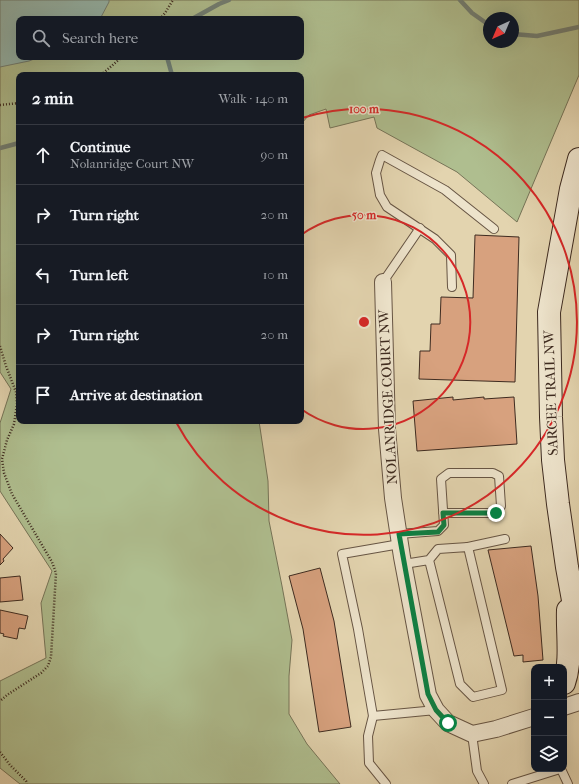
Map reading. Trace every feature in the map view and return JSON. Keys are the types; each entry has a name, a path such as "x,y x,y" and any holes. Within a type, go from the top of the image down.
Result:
{"main road":[{"name":"SARCEE TRAIL NW","path":"579,159 571,189 549,312 553,460 570,587 579,629"},
{"path":"567,674 569,659 568,612 570,587"}],"street":[{"name":"NOLANRIDGE COURT NW","path":"383,282 386,429 393,498 399,539 428,694 436,710 448,723 472,734"},
{"path":"567,706 579,702"},
{"path":"472,734 496,729 531,717"}],"lane":[{"path":"452,287 451,255 435,239 387,207 380,195 376,173 382,155 445,190 494,228"},
{"path":"383,282 420,228"},
{"path":"386,784 369,763 368,736 373,716 358,629 342,554 399,539 438,532 444,525 443,513 442,479 449,473 493,473 499,476 501,506 496,513 443,513"},
{"path":"404,564 429,560 438,549 468,547 505,539"},
{"path":"429,560 460,684 473,697 502,690 468,547"},
{"path":"373,716 436,710"},
{"path":"472,734 478,771 484,784"},
{"path":"512,784 522,783 552,772"},
{"path":"562,772 568,784"}],"path":[{"path":"162,16 173,0"},
{"path":"104,72 118,60"},
{"path":"0,105 16,103"},
{"path":"0,346 16,392"},
{"path":"0,701 41,673 48,666 51,657 56,586 56,573 52,562 12,494 4,473 2,459 7,440 14,424 16,411"},
{"path":"0,752 27,784"}],"green space":[{"path":"0,0 579,0 579,75 517,222 457,172 377,128 374,117 330,128 326,109 309,115 304,121 304,72 16,72 16,424 259,424 268,481 269,521 292,640 289,676 289,714 307,744 340,784 20,784 0,768 0,681 46,658 41,603 52,571 0,491 0,423 11,389 0,372"}],"water":[{"path":"0,0 109,0 102,16 16,16 16,60 32,60 0,67"}],"building":[{"path":"475,235 519,237 515,382 419,379 420,351 430,351 431,324 440,324 441,297 473,298"},
{"path":"453,397 453,400 484,397 484,399 514,397 517,444 417,451 413,401"},
{"path":"0,534 13,548 3,559 4,561 0,565"},
{"path":"531,546 538,596 543,660 523,662 523,655 514,656 488,550"},
{"path":"320,568 334,621 351,727 319,732 303,629 289,576"},
{"path":"20,576 23,600 0,602 0,578"},
{"path":"0,610 28,616 25,629 19,628 17,639 3,636 4,634 0,633"}],"waterway":[{"path":"197,16 229,0"},
{"path":"460,0 472,13 483,21"},
{"path":"519,34 537,36 579,27"},
{"path":"168,60 171,72"},
{"path":"0,148 16,144"}],"route":[{"path":"448,723 436,710 428,694 399,534 438,532 444,525 443,513 496,513"}]}
